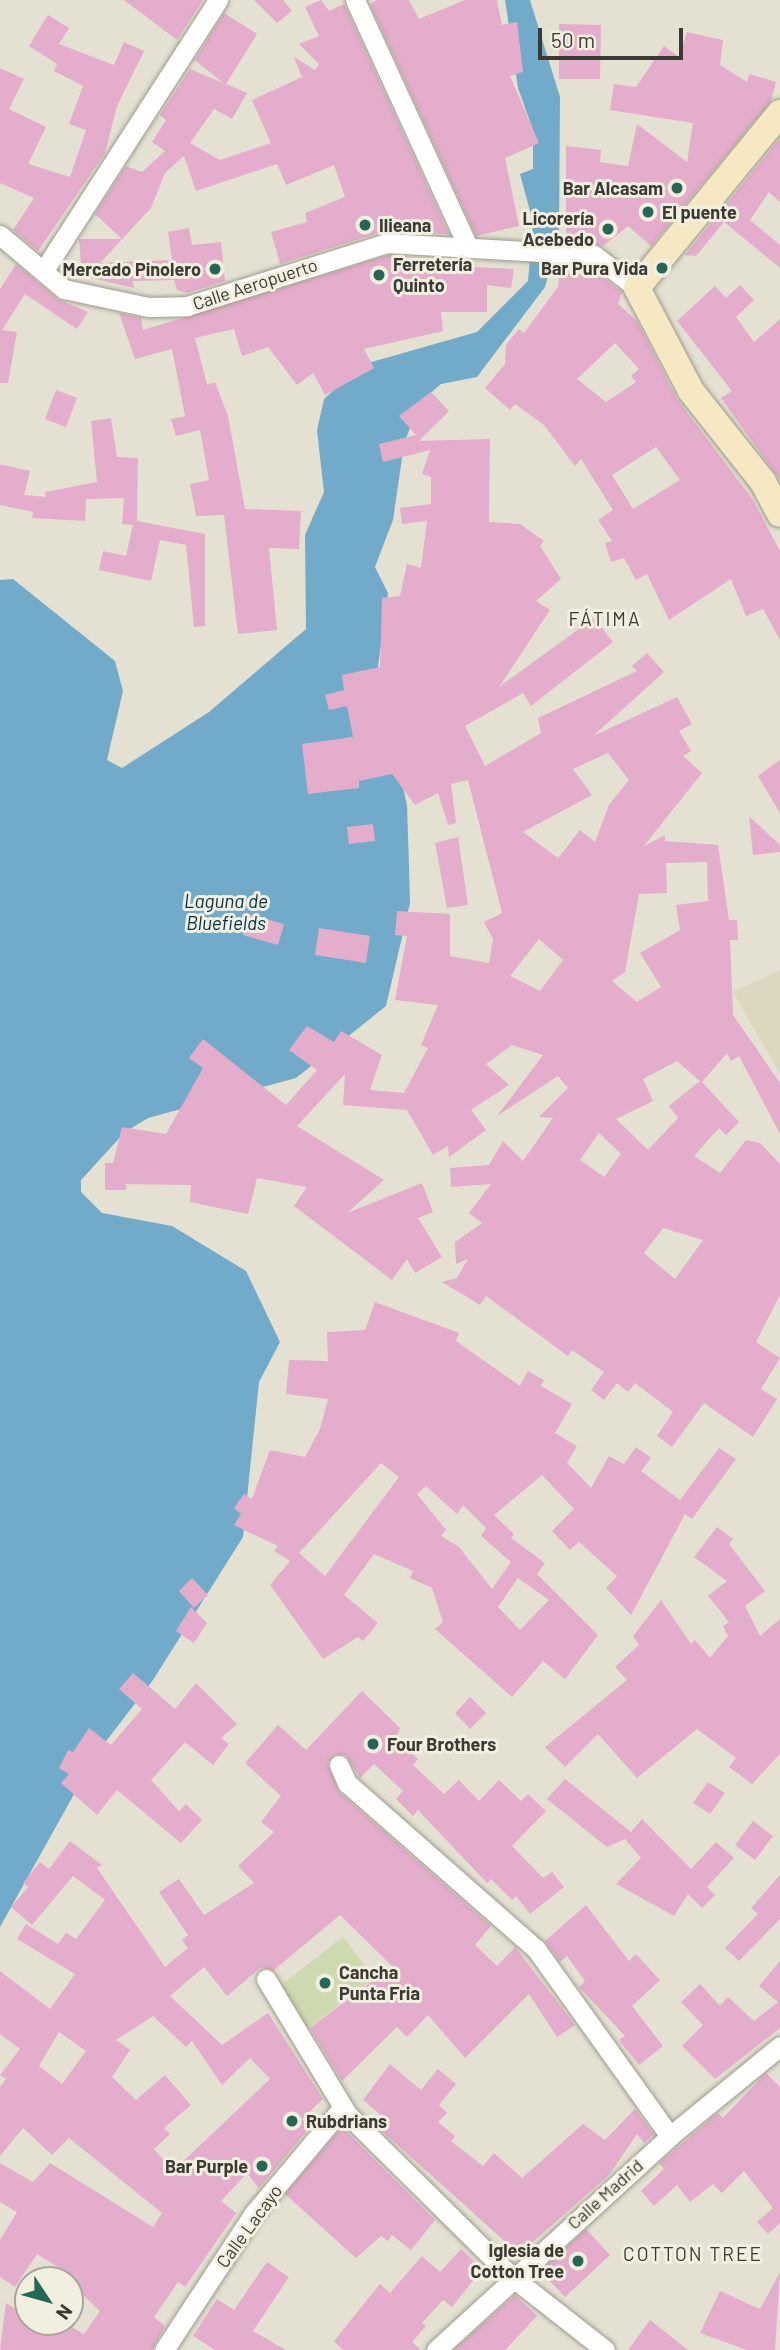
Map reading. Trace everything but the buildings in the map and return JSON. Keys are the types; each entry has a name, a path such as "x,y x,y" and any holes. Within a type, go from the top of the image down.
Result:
{"street":[{"path":"46,267 218,0"},
{"path":"355,0 477,245"},
{"path":"780,113 636,288 691,391 763,482 780,514"},
{"name":"Calle Aeropuerto","path":"0,235 46,267 64,289 148,307 187,306 387,243 477,245 594,255 636,288"},
{"path":"339,1765 347,1783 537,1949 670,2136"},
{"path":"266,1979 342,2108 512,2277 604,2350"},
{"name":"Calle Madrid","path":"436,2350 512,2277 670,2136 780,2046"},
{"name":"Calle Lacayo","path":"164,2350 254,2213 342,2108"}],"shaded area":[{"path":"780,970 780,1074 733,992"}],"green space":[{"name":"Cancha Punta Fria","path":"343,1937 374,1978 306,2030 276,1989"}],"water":[{"name":"Laguna de Bluefields","path":"505,0 530,0 560,97 559,237 545,287 477,377 441,384 419,403 404,444 393,520 375,567 388,593 377,674 407,805 410,903 386,1006 296,1078 148,1118 125,1132 81,1180 81,1192 102,1213 172,1226 246,1271 280,1342 259,1382 243,1537 153,1680 97,1753 0,1927 0,580 13,579 115,661 123,691 107,760 122,768 209,712 306,629 305,535 324,492 317,430 324,399 361,365 477,332 528,281 533,222 520,174 533,169 533,130 518,88"}],"place":[{"name":"Bar Alcasam","path":"677,188"},
{"name":"El puente","path":"648,212"},
{"name":"Ilieana","path":"365,225"},
{"name":"Licorería Acebedo","path":"608,229"},
{"name":"Bar Pura Vida","path":"662,268"},
{"name":"Mercado Pinolero","path":"215,269"},
{"name":"Ferretería Quinto","path":"379,275"},
{"name":"Four Brothers","path":"373,1744"},
{"name":"Cancha Punta Fria","path":"325,1983"},
{"name":"Rubdrians","path":"292,2121"},
{"name":"Bar Purple","path":"262,2166"},
{"name":"Iglesia de Cotton Tree","path":"578,2261"}],"district":[{"name":"FÁTIMA","path":"605,619"},
{"name":"COTTON TREE","path":"693,2254"}]}
